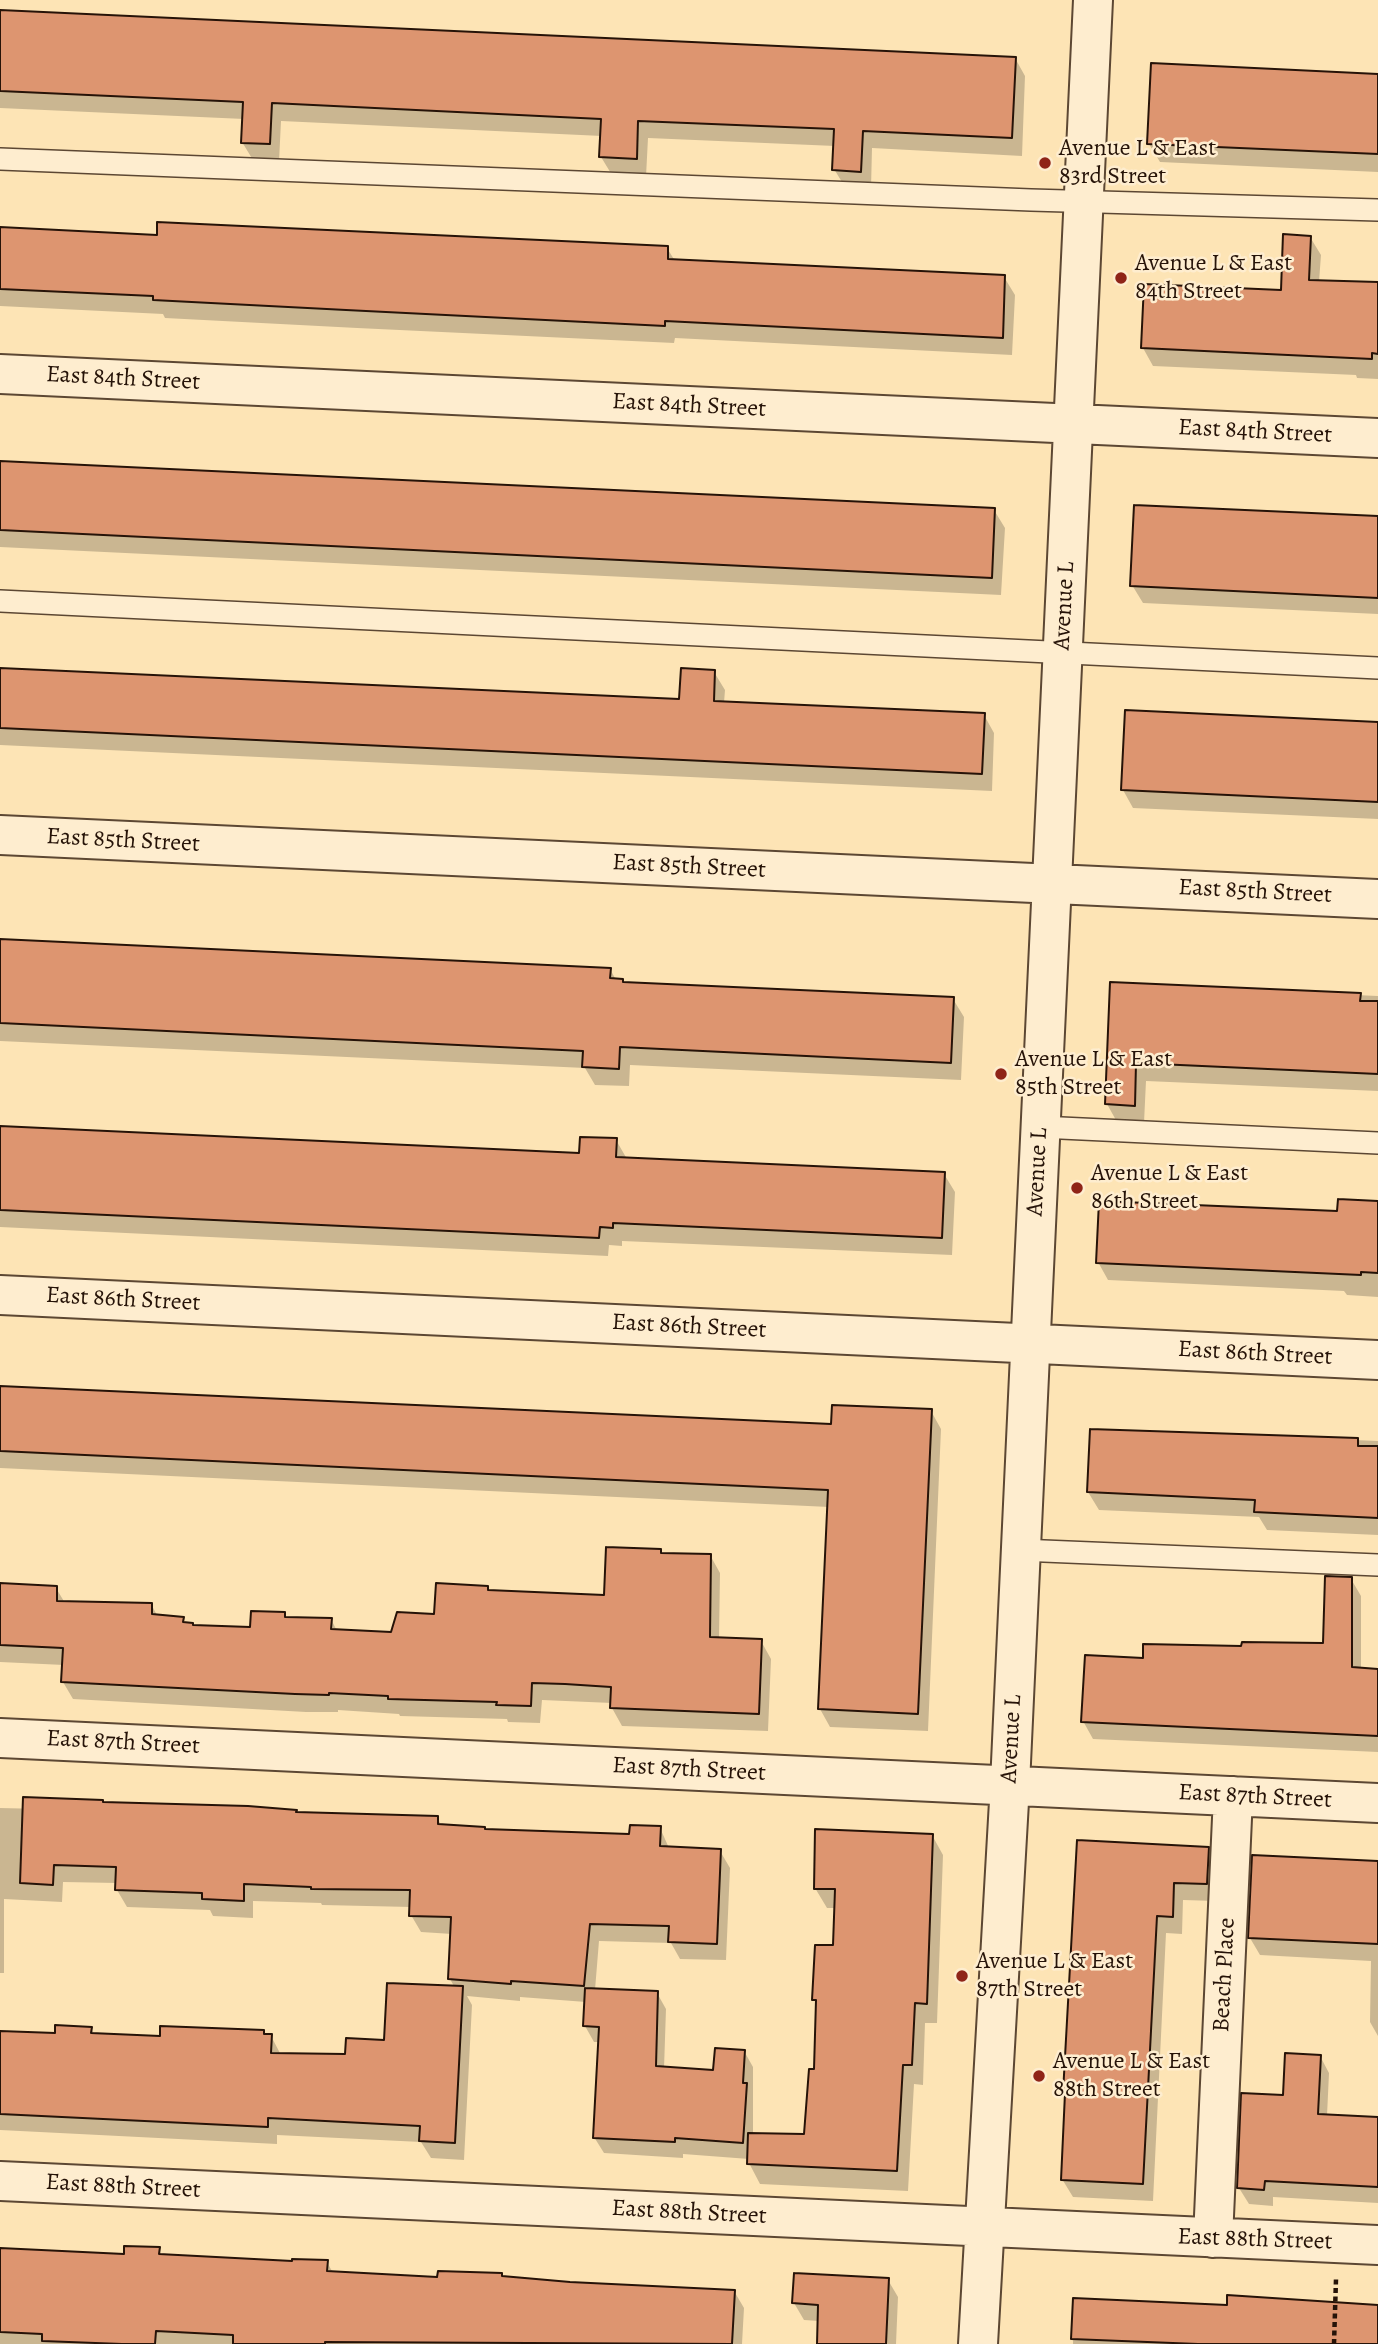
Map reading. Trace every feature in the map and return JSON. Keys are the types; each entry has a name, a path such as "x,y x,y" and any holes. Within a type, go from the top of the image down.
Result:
{"street":[{"name":"Avenue L","path":"978,2344 1010,1784 1093,0"},
{"name":"East 84th Street","path":"0,374 1378,438"},
{"name":"East 85th Street","path":"0,835 1378,899"},
{"name":"East 86th Street","path":"0,1295 1378,1360"},
{"name":"East 87th Street","path":"0,1738 1378,1802"},
{"name":"Beach Place","path":"1213,2238 1233,1796"},
{"name":"East 88th Street","path":"0,2181 1378,2245"}],"lane":[{"path":"0,159 1378,210"},
{"path":"0,601 1378,668"},
{"path":"1040,1127 1378,1143"},
{"path":"1020,1550 1378,1565"}],"path":[{"path":"1334,2344 1338,2243"}],"building":[{"path":"0,10 1016,57 1012,138 863,131 861,172 832,170 834,129 638,121 637,159 599,157 601,119 272,103 270,144 241,143 243,102 0,91"},
{"path":"1151,63 1378,74 1378,154 1147,144"},
{"path":"157,222 668,246 668,259 1005,275 1003,338 665,321 665,326 153,300 153,296 0,289 0,227 157,235"},
{"path":"1283,234 1311,236 1309,280 1378,282 1378,354 1372,353 1372,359 1141,348 1144,284 1281,290"},
{"path":"0,461 995,508 992,578 0,530"},
{"path":"1134,505 1378,516 1378,598 1130,586"},
{"path":"0,668 679,699 681,668 715,670 714,701 985,713 982,774 0,728"},
{"path":"1125,710 1378,722 1378,802 1121,790"},
{"path":"0,939 611,968 610,978 623,979 623,982 954,997 951,1063 620,1047 619,1069 582,1067 583,1051 0,1023"},
{"path":"1110,982 1361,993 1360,1001 1378,1001 1378,1074 1136,1063 1135,1106 1105,1104"},
{"path":"0,1126 579,1153 580,1137 617,1138 616,1157 945,1172 942,1238 613,1223 613,1228 600,1227 599,1238 0,1210"},
{"path":"1338,1199 1378,1201 1378,1273 1361,1272 1361,1275 1096,1263 1099,1201 1337,1211"},
{"path":"0,1386 831,1424 832,1405 932,1409 918,1714 818,1709 828,1490 0,1451"},
{"path":"1090,1429 1358,1438 1358,1446 1378,1446 1378,1518 1254,1512 1255,1500 1087,1492"},
{"path":"606,1547 661,1549 661,1553 711,1554 710,1637 762,1639 759,1714 610,1708 611,1687 565,1684 532,1683 531,1706 496,1705 497,1702 388,1699 388,1696 61,1682 63,1648 0,1645 0,1583 57,1586 57,1601 152,1603 152,1614 184,1617 183,1622 193,1625 250,1627 251,1611 285,1612 285,1617 332,1618 331,1629 391,1632 397,1612 434,1614 436,1583 488,1586 488,1590 604,1595"},
{"path":"1325,1576 1352,1577 1352,1667 1378,1669 1378,1736 1081,1722 1085,1655 1143,1658 1143,1644 1241,1646 1242,1642 1323,1643"},
{"path":"23,1797 248,1806 297,1810 296,1812 438,1816 438,1824 485,1829 629,1834 630,1825 661,1826 660,1846 721,1849 717,1944 668,1942 669,1926 590,1924 584,1986 448,1979 451,1917 409,1916 410,1890 311,1889 244,1884 244,1901 202,1899 202,1893 115,1890 116,1867 54,1865 53,1885 20,1883"},
{"path":"815,1829 933,1834 927,2004 915,2003 912,2065 903,2065 897,2171 747,2164 748,2133 804,2134 809,2069 814,2069 816,2000 812,2000 815,1945 833,1945 835,1889 814,1889"},
{"path":"1077,1840 1209,1847 1207,1884 1174,1883 1173,1917 1157,1916 1143,2184 1061,2180"},
{"path":"1252,1855 1378,1861 1378,1944 1248,1938"},
{"path":"387,1983 463,1986 455,2143 419,2141 420,2126 268,2118 268,2127 0,2114 0,2031 55,2033 55,2025 92,2027 91,2033 160,2036 160,2026 264,2030 264,2034 272,2034 271,2053 345,2054 346,2038 384,2040"},
{"path":"585,1988 658,1991 656,2066 713,2070 715,2048 745,2050 743,2083 747,2083 743,2143 675,2138 675,2142 593,2138 599,2027 583,2026"},
{"path":"1285,2053 1321,2055 1318,2114 1378,2117 1378,2187 1265,2181 1264,2190 1237,2188 1241,2093 1283,2095"},
{"path":"124,2246 160,2247 159,2254 292,2261 328,2260 327,2271 437,2277 438,2271 502,2273 502,2276 570,2282 735,2290 732,2344 233,2344 233,2335 156,2331 155,2344 122,2344 42,2341 42,2334 0,2332 0,2248 124,2254"},
{"path":"794,2273 889,2278 886,2344 817,2344 818,2305 792,2303"},
{"path":"1227,2295 1378,2305 1378,2344 1198,2344 1071,2339 1073,2298 1227,2305"}],"place":[{"name":"Avenue L & East 83rd Street","path":"1045,163"},
{"name":"Avenue L & East 84th Street","path":"1121,278"},
{"name":"Avenue L & East 85th Street","path":"1001,1074"},
{"name":"Avenue L & East 86th Street","path":"1077,1188"},
{"name":"Avenue L & East 87th Street","path":"962,1976"},
{"name":"Avenue L & East 88th Street","path":"1039,2076"}]}
